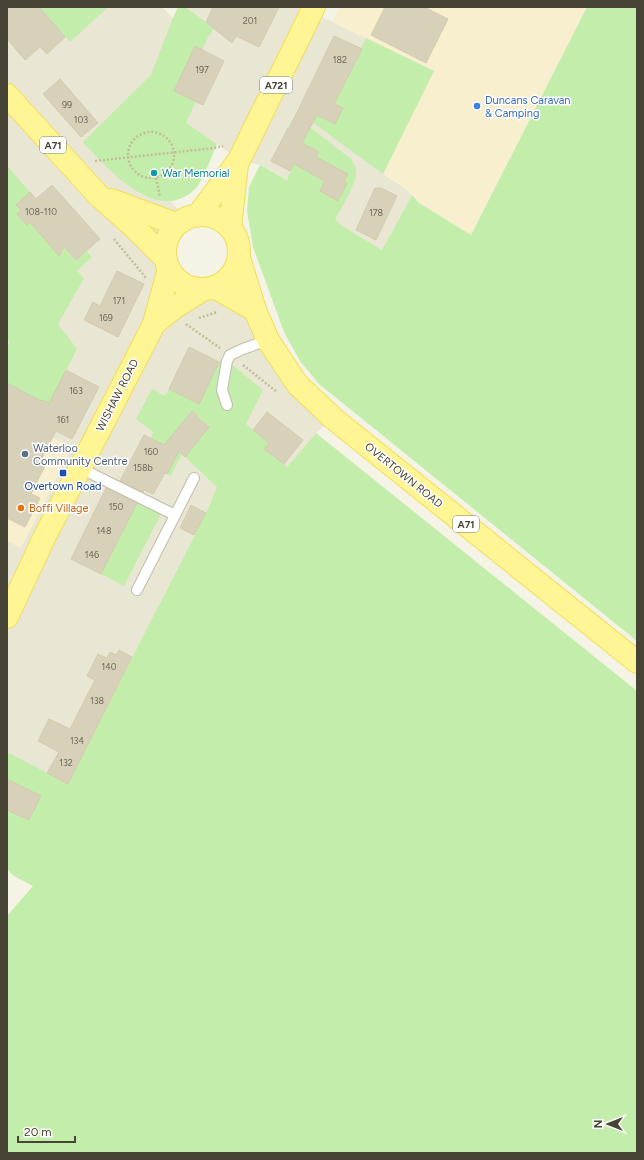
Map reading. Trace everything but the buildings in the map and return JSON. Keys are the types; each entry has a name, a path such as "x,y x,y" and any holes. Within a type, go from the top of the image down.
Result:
{"main road":[{"name":"A721","path":"199,214 238,163 314,7"},
{"name":"A71","path":"7,95 99,196 135,228 167,264"},
{"name":"A721","path":"230,227 238,163"},
{"name":"A71","path":"99,196 176,224"},
{"path":"199,214 211,215 230,227 236,236 239,247 239,258 236,268 223,283 209,288 195,289 186,286 176,279 167,264 165,246 169,234 176,224 186,218 199,214"},
{"name":"OVERTOWN ROAD","path":"239,258 255,310 268,340 296,384 334,419 637,662"},
{"name":"WISHAW ROAD","path":"7,617 45,536 154,324 162,294 167,264"},
{"path":"209,288 255,310"},
{"name":"WISHAW ROAD","path":"154,324 175,307 209,288"}],"lane":[{"path":"227,405 222,390 227,361 230,355 242,348 268,340"},
{"path":"80,468 175,515"},
{"path":"137,590 194,478"}],"path":[{"path":"153,131 165,135 173,144 175,152 175,160 172,167 161,176 154,178 147,178 134,171 128,157 128,149 132,141 137,136 145,132 153,131"},
{"path":"69,163 214,148 249,140"},
{"path":"110,234 147,280 162,294"},
{"path":"198,318 218,311"},
{"path":"192,320 185,323 230,355 280,394"}],"shaded area":[{"path":"7,7 162,7 173,18 178,7 314,7 312,12 434,71 383,174 406,189 412,195 382,250 341,225 286,179 260,165 239,160 217,144 197,187 184,197 171,202 186,218 169,234 165,246 154,323 204,289 255,310 334,419 316,433 287,467 217,487 206,513 159,605 149,665 14,876 7,869"},
{"name":"Duncans Caravan & Camping","path":"339,7 587,7 471,235 419,203 406,189 383,174 434,71 332,22"},
{"path":"7,413 72,448 21,548 7,541"}],"green space":[{"path":"24,7 108,7 70,42 40,8"},
{"path":"178,7 185,7 214,28 202,50 195,47 174,90 196,101 186,123 217,144 196,188 181,198 166,201 150,198 135,190 120,179 83,142 151,75"},
{"path":"587,7 637,7 637,641 319,384 300,361 284,332 253,247 247,211 249,187 260,165 287,180 294,164 309,171 319,152 302,143 305,137 288,128 293,118 311,128 351,159 355,166 356,176 335,219 341,225 382,250 412,195 419,203 471,235"},
{"path":"366,38 434,71 383,174 297,111 300,106 335,124 343,108 325,99 329,78 316,72 318,70 345,83"},
{"path":"7,166 30,192 16,205 21,210 17,214 26,225 30,222 62,244 75,260 86,251 92,257 77,271 84,278 58,324 77,349 49,403 42,400 36,411 7,413 7,346 10,342 7,340"},
{"path":"223,357 263,390 246,424 269,443 265,449 287,467 316,433 637,691 637,1153 7,1153 7,916 33,886 14,876 7,869 7,815 9,811 29,820 40,796 7,779 7,757 9,753 68,784 206,513 217,487 185,457 209,426 191,412 167,442 182,454 171,476 167,474 169,448 151,438 153,432 136,419 152,389 165,396 169,389 199,403 219,362"},
{"path":"137,502 161,514 124,586 101,574"}],"place":[{"name":"Duncans Caravan & Camping","path":"477,106"},
{"name":"War Memorial","path":"154,173"},
{"name":"Waterloo Community Centre","path":"25,454"},
{"name":"Overtown Road","path":"63,473"},
{"name":"Boffi Village","path":"21,508"}]}
